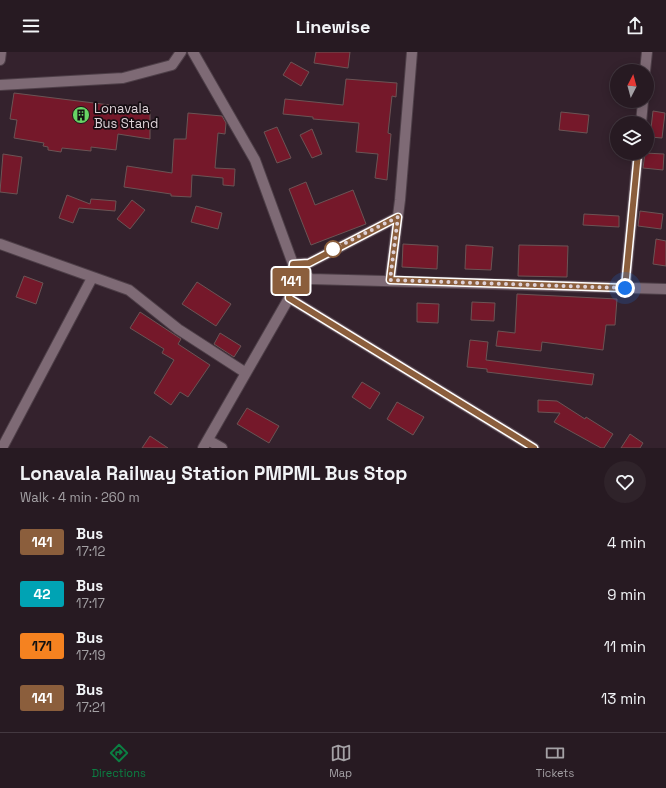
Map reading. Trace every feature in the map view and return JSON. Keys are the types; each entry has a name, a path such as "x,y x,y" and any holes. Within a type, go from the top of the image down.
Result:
{"street":[{"path":"0,60 1,52"},
{"path":"0,85 123,78 172,64 181,52"},
{"path":"192,52 255,160 293,264 289,298 205,444 222,448"},
{"path":"390,280 398,217 412,52"},
{"path":"646,64 647,52"},
{"path":"625,288 637,160"},
{"path":"293,264 309,263 398,217"},
{"path":"0,244 129,290 178,329 246,373"},
{"path":"293,264 311,279 390,280 666,289"},
{"path":"2,448 92,278"},
{"path":"289,298 534,448"}],"building":[{"path":"316,52 350,52 348,68 314,63"},
{"path":"291,62 309,72 301,86 283,75"},
{"path":"346,79 397,83 396,97 392,96 388,133 391,134 387,180 375,178 378,154 356,152 359,123 313,119 313,117 283,114 285,99 343,105"},
{"name":"Lonavala Bus Stand","path":"14,93 150,110 150,139 118,134 116,150 91,147 91,151 62,148 61,152 48,150 48,147 43,146 44,143 14,138 17,120 10,119"},
{"path":"653,111 665,113 662,138 654,137 654,116 652,116"},
{"path":"561,112 589,115 587,133 559,130"},
{"path":"188,113 222,116 226,123 225,134 218,133 215,168 235,169 234,186 223,185 223,178 192,175 191,197 171,196 171,194 124,187 127,166 172,173 174,139 186,139"},
{"path":"277,127 291,158 277,163 264,132"},
{"path":"312,129 322,154 312,158 300,135"},
{"path":"654,153 664,154 663,170 643,168 644,160 654,160"},
{"path":"3,154 22,157 17,194 0,192"},
{"path":"306,182 315,205 353,190 366,224 311,245 289,189"},
{"path":"67,195 90,204 91,199 116,201 115,211 79,208 73,223 59,218"},
{"path":"132,200 145,210 130,229 117,219"},
{"path":"196,206 222,213 218,229 191,222"},
{"path":"640,211 663,214 661,229 638,226"},
{"path":"584,214 619,216 619,227 583,225"},
{"path":"656,239 666,241 666,266 653,264"},
{"path":"403,244 438,246 437,269 402,267"},
{"path":"466,245 493,247 491,270 465,269"},
{"path":"519,245 568,246 567,277 518,276"},
{"path":"24,276 43,283 36,304 16,297"},
{"path":"197,282 231,304 216,326 182,304"},
{"path":"517,294 617,299 615,325 606,325 603,350 542,342 541,351 496,346 498,331 515,333"},
{"path":"472,302 495,303 494,321 471,320"},
{"path":"417,303 439,304 438,323 417,322"},
{"path":"140,312 181,339 178,344 210,365 188,397 180,392 171,405 154,393 174,360 162,353 164,349 130,328"},
{"path":"220,333 241,346 234,357 214,344"},
{"path":"470,340 488,342 486,360 594,374 592,385 487,372 487,369 467,367"},
{"path":"362,382 380,393 370,409 352,397"},
{"path":"538,400 557,401 585,419 586,417 613,434 604,448 601,448 554,422 560,413 538,412"},
{"path":"397,402 424,417 413,435 387,419"},
{"path":"247,408 279,426 269,443 237,424"},
{"path":"630,434 643,443 640,448 621,448"},
{"path":"150,436 168,448 142,448"}],"bus line":[{"name":"141","path":"534,448 289,298 293,264 309,263 333,249 398,217 390,280 625,288 637,160"}],"place":[{"name":"Lonavala Bus Stand","path":"81,115"}],"route":[{"path":"333,249 398,217 390,280 625,288"}]}
